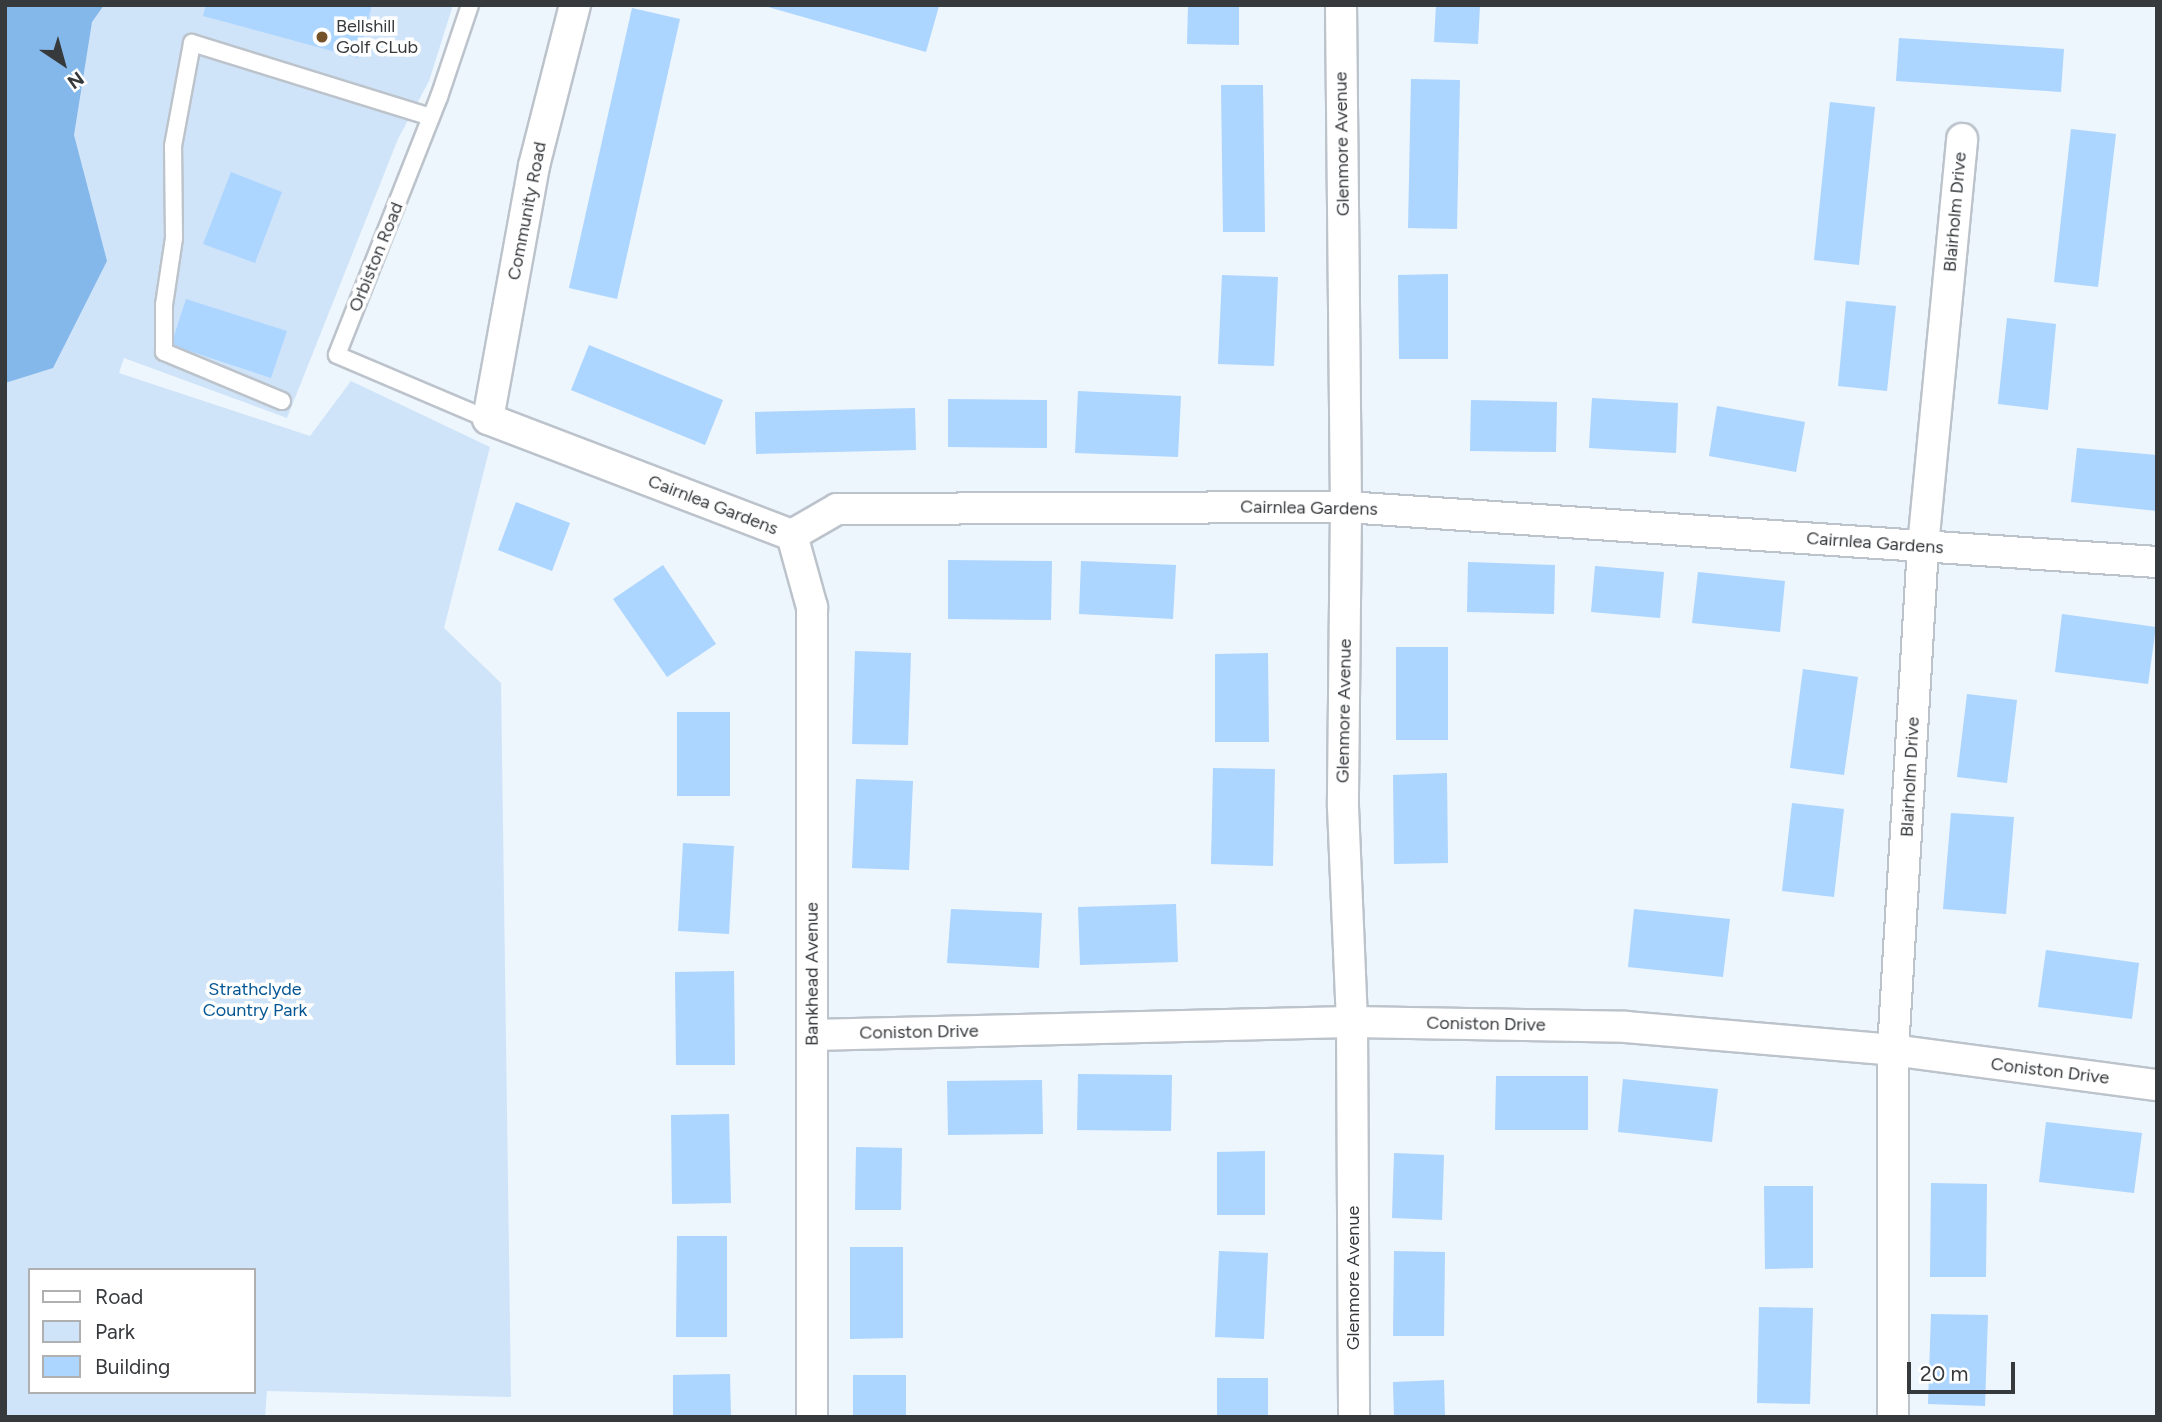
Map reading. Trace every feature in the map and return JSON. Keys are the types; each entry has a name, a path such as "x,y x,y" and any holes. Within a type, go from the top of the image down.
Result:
{"street":[{"name":"Community Road","path":"488,419 534,166 575,5"},
{"name":"Glenmore Avenue","path":"1341,5 1346,507 1343,807 1352,1021 1354,1417"},
{"name":"Blairholm Drive","path":"1894,1417 1893,1050 1923,546 1962,139"},
{"name":"Cairnlea Gardens","path":"488,419 792,535 837,509 1346,507 2157,562"},
{"name":"Bankhead Avenue","path":"792,535 812,607 812,1417"},
{"name":"Coniston Drive","path":"811,1035 1352,1021 1626,1027 1893,1050 2157,1085"}],"lane":[{"name":"Orbiston Road","path":"470,5 431,117 337,355 488,419"},
{"path":"282,401 164,352 164,304 174,238 173,146 192,43 431,117"}],"green space":[{"name":"Strathclyde Country Park","path":"5,5 453,5 429,81 398,139 287,418 124,358 119,373 310,436 351,381 490,447 444,628 501,683 511,1397 267,1391 265,1417 5,1417"}],"shaded area":[{"path":"5,5 104,5 92,22 74,135 107,261 53,368 5,383"}],"building":[{"name":"Bellshill Golf CLub","path":"206,5 372,5 358,58 203,16"},
{"path":"761,5 937,5 939,6 926,52"},
{"path":"1188,5 1239,5 1239,45 1187,44"},
{"path":"1436,5 1480,5 1478,44 1434,42"},
{"path":"632,8 680,19 617,299 569,288"},
{"path":"1899,38 2064,49 2061,92 1896,81"},
{"path":"1411,79 1460,80 1457,229 1408,228"},
{"path":"1221,85 1263,85 1265,232 1223,232"},
{"path":"1830,102 1875,107 1859,265 1814,260"},
{"path":"2071,129 2116,134 2098,287 2054,282"},
{"path":"231,172 282,192 255,263 203,244"},
{"path":"1448,274 1448,359 1399,359 1398,275"},
{"path":"1222,275 1278,277 1274,366 1218,364"},
{"path":"186,299 287,331 271,378 171,345"},
{"path":"1846,301 1896,306 1887,391 1838,386"},
{"path":"2007,318 2056,324 2048,410 1998,404"},
{"path":"589,345 723,400 705,445 571,390"},
{"path":"1078,391 1181,396 1178,457 1075,453"},
{"path":"1592,398 1678,403 1676,453 1589,448"},
{"path":"948,399 1047,400 1047,448 948,447"},
{"path":"1471,400 1557,402 1556,452 1470,451"},
{"path":"1717,406 1805,422 1796,472 1709,456"},
{"path":"915,408 916,450 756,454 755,412"},
{"path":"2077,448 2157,455 2157,511 2071,502"},
{"path":"516,502 570,523 552,571 498,550"},
{"path":"948,560 1052,561 1051,620 948,619"},
{"path":"1081,561 1176,565 1173,619 1079,614"},
{"path":"1468,562 1555,565 1554,614 1467,612"},
{"path":"663,565 716,644 667,677 613,599"},
{"path":"1595,566 1664,572 1660,618 1591,612"},
{"path":"1698,572 1785,581 1780,632 1692,623"},
{"path":"2062,614 2156,627 2148,684 2055,672"},
{"path":"1396,647 1448,647 1448,740 1396,740"},
{"path":"855,651 911,653 908,745 852,744"},
{"path":"1268,653 1269,742 1215,742 1215,654"},
{"path":"1803,669 1858,677 1844,775 1790,768"},
{"path":"1967,694 2017,700 2007,783 1957,777"},
{"path":"677,712 730,712 730,796 677,796"},
{"path":"1213,768 1275,769 1273,866 1211,864"},
{"path":"1447,773 1448,863 1394,864 1393,775"},
{"path":"856,779 913,781 909,870 852,868"},
{"path":"1792,803 1844,809 1834,897 1782,891"},
{"path":"1951,813 2014,817 2006,914 1943,909"},
{"path":"683,843 734,846 729,934 678,931"},
{"path":"1176,904 1178,962 1080,965 1078,907"},
{"path":"951,909 1042,913 1039,968 947,963"},
{"path":"1634,909 1730,919 1723,977 1628,967"},
{"path":"2046,950 2139,963 2132,1019 2038,1007"},
{"path":"734,971 735,1065 676,1065 675,972"},
{"path":"1078,1074 1172,1075 1171,1131 1077,1130"},
{"path":"1496,1076 1588,1076 1588,1130 1495,1130"},
{"path":"1623,1079 1718,1089 1712,1142 1618,1132"},
{"path":"1042,1080 1043,1134 948,1135 947,1081"},
{"path":"729,1114 731,1203 672,1204 671,1115"},
{"path":"2046,1122 2142,1133 2134,1193 2039,1182"},
{"path":"856,1147 902,1148 901,1210 855,1210"},
{"path":"1265,1151 1265,1215 1217,1215 1217,1152"},
{"path":"1394,1153 1444,1155 1442,1220 1392,1218"},
{"path":"1931,1183 1987,1184 1986,1277 1930,1277"},
{"path":"1764,1186 1813,1186 1813,1268 1765,1269"},
{"path":"677,1236 727,1236 727,1337 676,1337"},
{"path":"850,1247 903,1247 903,1338 850,1339"},
{"path":"1219,1251 1268,1253 1264,1339 1215,1337"},
{"path":"1394,1251 1445,1252 1444,1336 1393,1336"},
{"path":"1759,1307 1813,1308 1810,1404 1757,1403"},
{"path":"1931,1314 1988,1315 1985,1406 1928,1404"},
{"path":"730,1374 731,1417 673,1417 673,1375"},
{"path":"853,1375 906,1375 906,1417 853,1417"},
{"path":"1217,1378 1268,1378 1268,1417 1217,1417"},
{"path":"1444,1380 1445,1417 1394,1417 1393,1382"}],"place":[{"name":"Bellshill Golf CLub","path":"322,37"}]}
